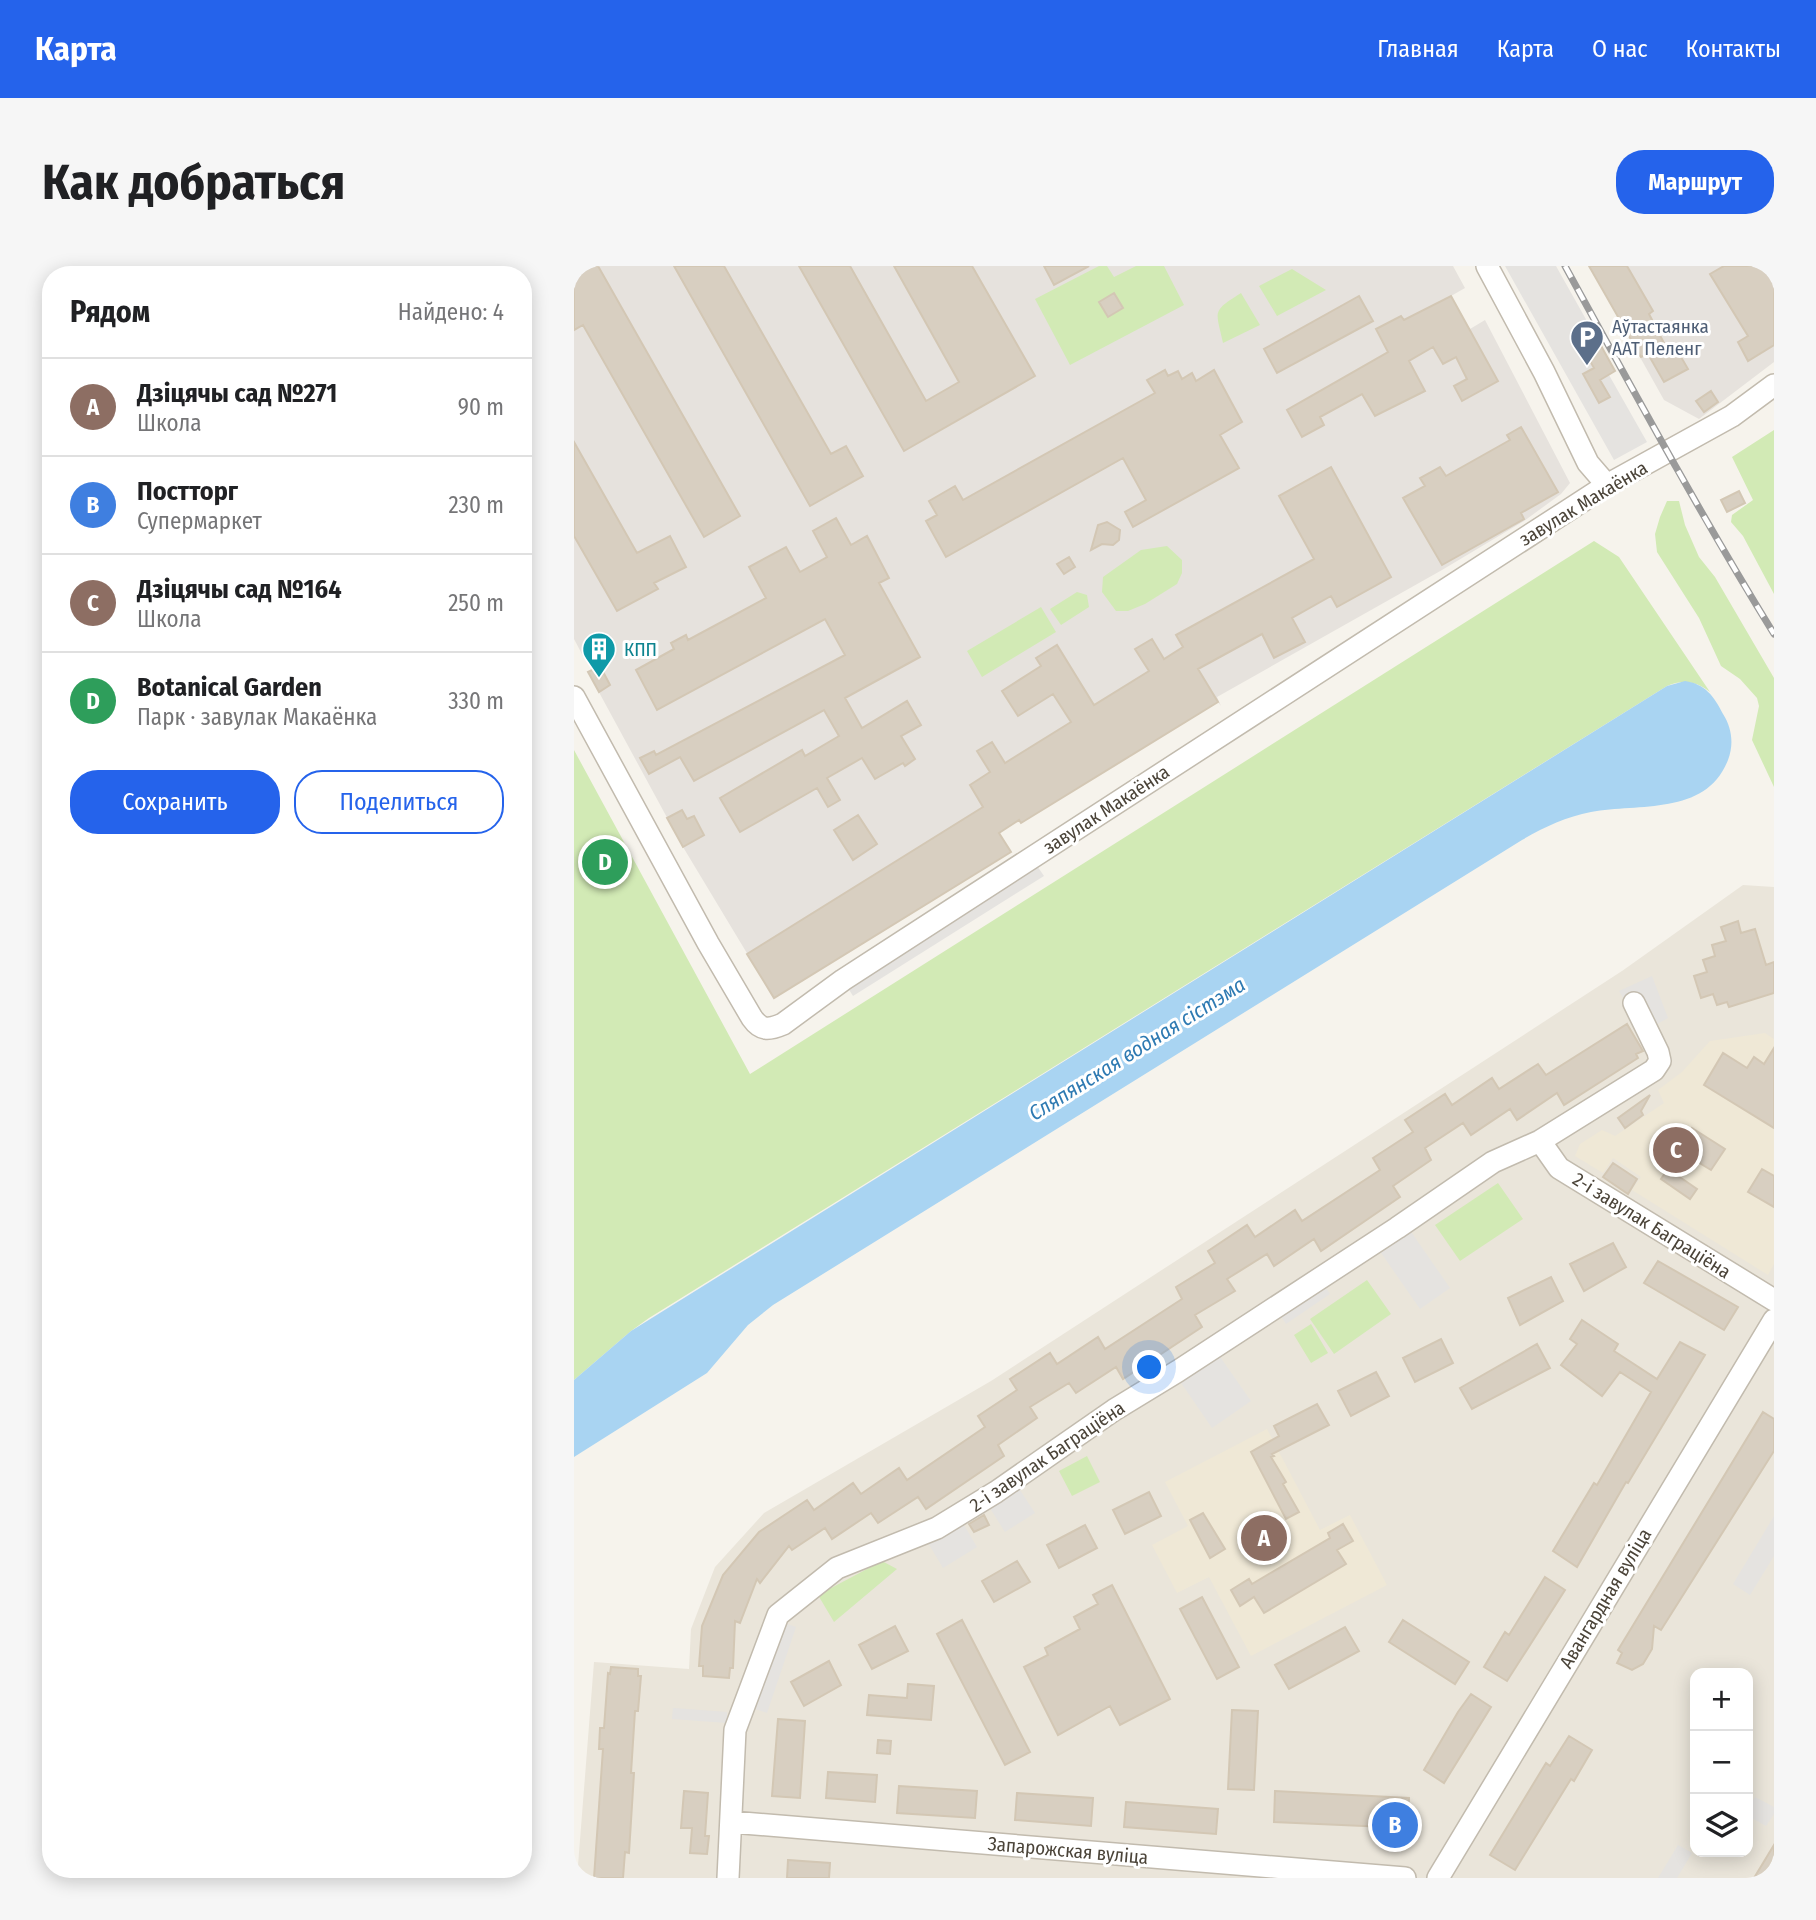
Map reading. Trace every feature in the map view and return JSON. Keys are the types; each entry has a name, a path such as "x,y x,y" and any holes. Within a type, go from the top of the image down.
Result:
{"street":[{"path":"1487,266 1544,372 1588,463 1607,485"},
{"name":"завулак Макаёнка","path":"574,697 752,1018 757,1026 764,1030 772,1029 854,973 1607,485 1732,416 1774,385"},
{"name":"2-і завулак Баграціёна","path":"728,1878 735,1730 778,1615 837,1567 937,1528 996,1492 1114,1410 1178,1371 1493,1162 1540,1141 1654,1070 1660,1061 1658,1052 1634,1003"},
{"name":"2-і завулак Баграціёна","path":"1540,1141 1559,1168 1774,1300"},
{"name":"Авангардная вуліца","path":"1438,1878 1774,1320"},
{"name":"Запарожская вуліца","path":"731,1822 1405,1878"}],"shaded area":[{"path":"574,266 1453,266 1465,288 1451,296 1470,329 1485,320 1570,483 1561,494 1524,521 1217,697 1221,706 1218,702 1021,823 1019,820 999,832 1011,852 774,998 683,847 588,672 597,667 583,656 574,639"},
{"name":"Аўтастаянка ААТ Пеленг","path":"1505,266 1556,266 1615,371 1609,375 1647,442 1614,460"},
{"path":"1589,266 1774,266 1774,362 1699,419 1664,400"},
{"path":"1031,857 1044,876 853,996 843,980"},
{"path":"1743,885 1774,887 1774,1878 577,1878 594,1662 689,1669 691,1629 715,1567 764,1513 991,1381 1622,971"},
{"path":"1652,976 1668,1018 1643,1032 1619,991"},
{"path":"1765,1033 1774,1039 1774,1264 1768,1275 1632,1190 1641,1177 1613,1158 1603,1173 1575,1156 1580,1144 1602,1130 1615,1136 1664,1103 1658,1090 1682,1072 1710,1041"},
{"path":"1407,1226 1450,1288 1420,1309 1377,1247"},
{"path":"1321,1280 1330,1294 1286,1324 1277,1310"},
{"path":"1216,1351 1251,1401 1212,1428 1177,1377"},
{"path":"1267,1429 1320,1530 1350,1515 1387,1585 1251,1656 1209,1577 1177,1593 1152,1545 1188,1526 1165,1482"},
{"path":"1016,1484 1035,1513 1005,1532 986,1502"},
{"path":"1774,1516 1774,1556 1750,1595 1733,1584"},
{"path":"961,1520 977,1547 943,1568 927,1541"},
{"path":"781,1622 796,1627 767,1713 752,1708"},
{"path":"673,1708 727,1712 727,1723 672,1719"},
{"path":"1755,1797 1774,1807 1774,1814 1766,1826 1753,1819"},
{"path":"1678,1845 1690,1852 1677,1878 1658,1878"}],"green space":[{"path":"1099,266 1107,266 1114,277 1136,266 1164,266 1184,305 1070,365 1035,299"},
{"path":"1292,269 1326,290 1277,316 1259,286"},
{"path":"1241,293 1260,325 1223,343 1218,313 1220,308"},
{"path":"1774,430 1774,594 1743,536 1731,522 1732,515 1753,500 1732,457"},
{"path":"1667,501 1679,501 1685,525 1699,557 1715,577 1774,678 1774,787 1752,740 1759,706 1757,698 1740,679 1721,666 1699,618 1657,552 1655,534"},
{"path":"1594,541 1619,557 1710,692 1689,682 1667,686 649,1318 574,1380 574,750 750,1074"},
{"path":"1167,546 1182,560 1182,573 1177,584 1145,604 1128,611 1116,611 1102,592 1103,577 1141,550"},
{"path":"1077,592 1087,595 1089,607 1061,625 1050,609"},
{"path":"1041,607 1056,632 982,677 967,651"},
{"path":"1498,1183 1523,1219 1460,1261 1435,1225"},
{"path":"1367,1280 1391,1314 1334,1354 1310,1319"},
{"path":"1311,1324 1328,1353 1311,1363 1294,1335"},
{"path":"1087,1456 1100,1482 1072,1496 1059,1471"},
{"path":"882,1561 897,1569 834,1622 818,1595"}],"water":[{"name":"Сляпянская водная сістэма","path":"1685,681 1698,685 1712,696 1730,730 1731,748 1728,760 1718,778 1704,790 1688,799 1670,804 1582,814 1555,823 1522,840 773,1305 748,1325 707,1373 574,1457 574,1380 631,1331 1667,686"}],"building":[{"path":"574,266 598,266 740,516 704,537 583,325 574,330"},
{"path":"674,266 724,266 831,454 846,446 863,476 810,506"},
{"path":"799,266 850,266 926,401 959,382 894,266 972,266 1035,376 904,451"},
{"path":"1044,266 1089,266 1054,285"},
{"path":"1589,266 1627,266 1653,311 1649,314 1666,347 1673,343 1688,369 1664,382 1648,354 1641,357"},
{"path":"1724,266 1774,266 1774,345 1748,361 1738,342 1748,336 1710,274"},
{"path":"1114,293 1123,308 1108,317 1099,302"},
{"path":"1359,296 1373,321 1277,373 1264,349"},
{"path":"1451,296 1498,381 1462,401 1454,386 1467,379 1456,357 1443,364 1433,347 1409,361 1425,391 1375,416 1362,394 1320,417 1324,425 1302,437 1287,410 1388,352 1376,329 1401,316 1404,320"},
{"path":"1600,344 1615,371 1600,380 1610,397 1599,403 1583,374 1594,368 1585,352"},
{"path":"1165,370 1168,376 1178,371 1182,379 1192,373 1196,381 1214,370 1242,422 1220,435 1239,468 1133,527 1125,512 1146,500 1123,458 946,557 926,521 937,515 929,501 955,486 963,500 1155,393 1147,380"},
{"path":"1711,391 1718,402 1704,412 1696,401"},
{"path":"1521,427 1558,492 1521,513 1524,519 1442,565 1403,498 1425,486 1420,478 1440,467 1446,476 1510,440 1507,435"},
{"path":"574,442 637,553 670,536 686,567 654,583 658,589 617,611 574,536"},
{"path":"1331,467 1391,577 1337,607 1331,596 1292,618 1305,642 1274,658 1262,634 1198,669 1218,702 1021,823 1019,820 999,833 1011,852 774,998 747,954 983,807 970,785 990,772 977,751 992,742 1005,763 1071,722 1053,694 1018,716 1002,691 1041,666 1036,658 1057,645 1094,705 1149,671 1135,649 1152,639 1164,659 1183,647 1176,635 1314,559 1279,496"},
{"path":"1739,491 1745,503 1727,512 1721,500"},
{"path":"836,518 851,545 867,536 889,578 879,583 920,657 845,698 862,728 907,701 921,725 901,736 915,759 875,779 862,758 827,778 840,800 828,807 817,788 740,832 720,798 802,750 805,756 839,736 824,710 694,781 680,757 649,774 640,758 654,751 656,755 845,655 825,619 657,710 636,670 674,649 671,643 686,635 688,640 766,598 749,567 786,547 800,572 827,557 813,531"},
{"path":"1107,522 1120,530 1119,540 1113,545 1102,544 1091,550 1098,525"},
{"path":"1069,557 1075,567 1064,574 1057,564"},
{"name":"КПП","path":"600,666 610,685 599,692 588,672"},
{"path":"682,810 687,819 694,816 704,835 683,847 667,818"},
{"path":"858,815 877,844 853,860 834,830"},
{"path":"1738,921 1741,933 1755,929 1766,965 1774,962 1774,993 1729,1007 1727,1002 1717,1005 1713,994 1701,998 1694,976 1707,972 1703,960 1715,956 1712,945 1726,941 1721,927"},
{"path":"1627,1024 1643,1051 1636,1054 1638,1058 1564,1105 1557,1093 1517,1120 1510,1109 1471,1135 1463,1123 1425,1148 1431,1160 1393,1186 1400,1197 1321,1251 1314,1239 1274,1266 1267,1254 1227,1279 1235,1291 1195,1315 1202,1327 1123,1379 1116,1367 1076,1393 1069,1383 1030,1407 1037,1418 998,1445 1004,1456 926,1509 918,1497 878,1523 871,1513 832,1539 825,1528 792,1550 789,1546 760,1583 757,1579 740,1623 735,1621 733,1668 730,1668 729,1678 703,1676 703,1666 699,1666 702,1626 723,1575 759,1532 807,1500 814,1510 853,1483 861,1494 899,1468 907,1480 985,1427 978,1416 1017,1390 1010,1379 1050,1353 1057,1364 1098,1337 1105,1349 1182,1299 1176,1287 1215,1263 1208,1251 1247,1225 1255,1237 1295,1210 1302,1221 1380,1170 1373,1158 1413,1132 1405,1120 1445,1094 1452,1105 1492,1078 1499,1089 1538,1064 1546,1075"},
{"path":"1774,1048 1774,1128 1704,1085 1723,1053 1747,1068 1754,1057 1764,1064"},
{"path":"1650,1095 1641,1111 1643,1115 1625,1128 1618,1118"},
{"path":"1692,1128 1725,1149 1711,1170 1678,1150"},
{"path":"1613,1163 1637,1179 1628,1194 1603,1177"},
{"path":"1668,1169 1697,1189 1690,1199 1661,1179"},
{"path":"1762,1169 1774,1176 1774,1207 1748,1192"},
{"path":"1613,1243 1626,1267 1584,1291 1570,1264"},
{"path":"1658,1261 1738,1307 1724,1330 1644,1283"},
{"path":"1551,1277 1563,1301 1520,1325 1508,1298"},
{"path":"1582,1320 1618,1344 1614,1351 1657,1379 1680,1342 1705,1355 1577,1567 1553,1551 1594,1483 1597,1485 1651,1392 1620,1372 1602,1396 1561,1365 1577,1344 1570,1339"},
{"path":"1441,1339 1453,1363 1415,1382 1403,1358"},
{"path":"1537,1344 1550,1368 1472,1409 1460,1388"},
{"path":"1376,1372 1389,1396 1351,1416 1338,1391"},
{"path":"1317,1404 1329,1425 1272,1454 1274,1456 1271,1457 1299,1512 1286,1519 1251,1452 1279,1436 1274,1426"},
{"path":"1763,1412 1774,1419 1774,1451 1661,1630 1654,1626 1652,1649 1643,1664 1632,1670 1617,1663 1622,1653 1618,1650"},
{"path":"1149,1492 1161,1516 1125,1534 1113,1510"},
{"path":"1203,1513 1225,1549 1210,1558 1190,1520"},
{"path":"984,1515 989,1525 974,1532 969,1524"},
{"path":"1343,1524 1353,1541 1337,1550 1346,1564 1264,1613 1254,1597 1240,1606 1231,1590 1249,1579 1252,1584 1330,1538 1328,1533"},
{"path":"1085,1525 1097,1548 1059,1568 1047,1545"},
{"path":"1017,1561 1030,1582 994,1602 982,1581"},
{"path":"1545,1577 1565,1590 1507,1681 1484,1667 1505,1632 1509,1635"},
{"path":"1112,1585 1170,1699 1120,1725 1110,1706 1058,1735 1024,1667 1048,1655 1045,1648 1080,1629 1074,1617 1098,1604 1093,1595"},
{"path":"1202,1597 1239,1667 1217,1679 1180,1609"},
{"path":"962,1620 1030,1752 1005,1765 937,1634"},
{"path":"1403,1620 1469,1662 1455,1684 1389,1642"},
{"path":"895,1626 908,1651 872,1669 859,1645"},
{"path":"1345,1627 1359,1651 1289,1689 1275,1665"},
{"path":"829,1661 841,1685 804,1706 791,1682"},
{"path":"611,1667 638,1669 638,1676 641,1676 638,1711 635,1711 629,1853 625,1852 623,1878 594,1878 603,1749 599,1749 600,1728 604,1728 608,1673 610,1674"},
{"path":"908,1684 934,1686 931,1720 867,1715 869,1695 907,1698"},
{"path":"1471,1694 1491,1707 1444,1783 1424,1770"},
{"path":"1232,1710 1258,1711 1254,1790 1228,1789"},
{"path":"778,1719 805,1721 800,1798 772,1796"},
{"path":"1569,1736 1592,1750 1515,1870 1490,1855 1546,1763 1550,1766"},
{"path":"878,1740 891,1741 890,1754 877,1753"},
{"path":"828,1772 877,1775 875,1802 826,1798"},
{"path":"899,1786 977,1791 975,1818 897,1813"},
{"path":"684,1791 708,1793 705,1836 709,1836 707,1854 690,1853 692,1828 681,1828"},
{"path":"1275,1791 1409,1798 1408,1828 1274,1822"},
{"path":"1017,1793 1093,1798 1091,1826 1015,1820"},
{"path":"1126,1802 1218,1809 1216,1834 1124,1827"},
{"path":"1774,1845 1774,1878 1754,1878"},
{"path":"788,1860 830,1863 829,1878 787,1878"}],"railway":[{"path":"1565,266 1693,498 1774,634"}],"place":[{"name":"Аўтастаянка ААТ Пеленг","path":"1587,367"},
{"name":"КПП","path":"599,679"},
{"name":"Botanical Garden","path":"605,862"},
{"name":"Дзіцячы сад №164","path":"1676,1150"},
{"name":"Дзіцячы сад №271","path":"1264,1538"},
{"name":"Постторг","path":"1395,1825"}]}
